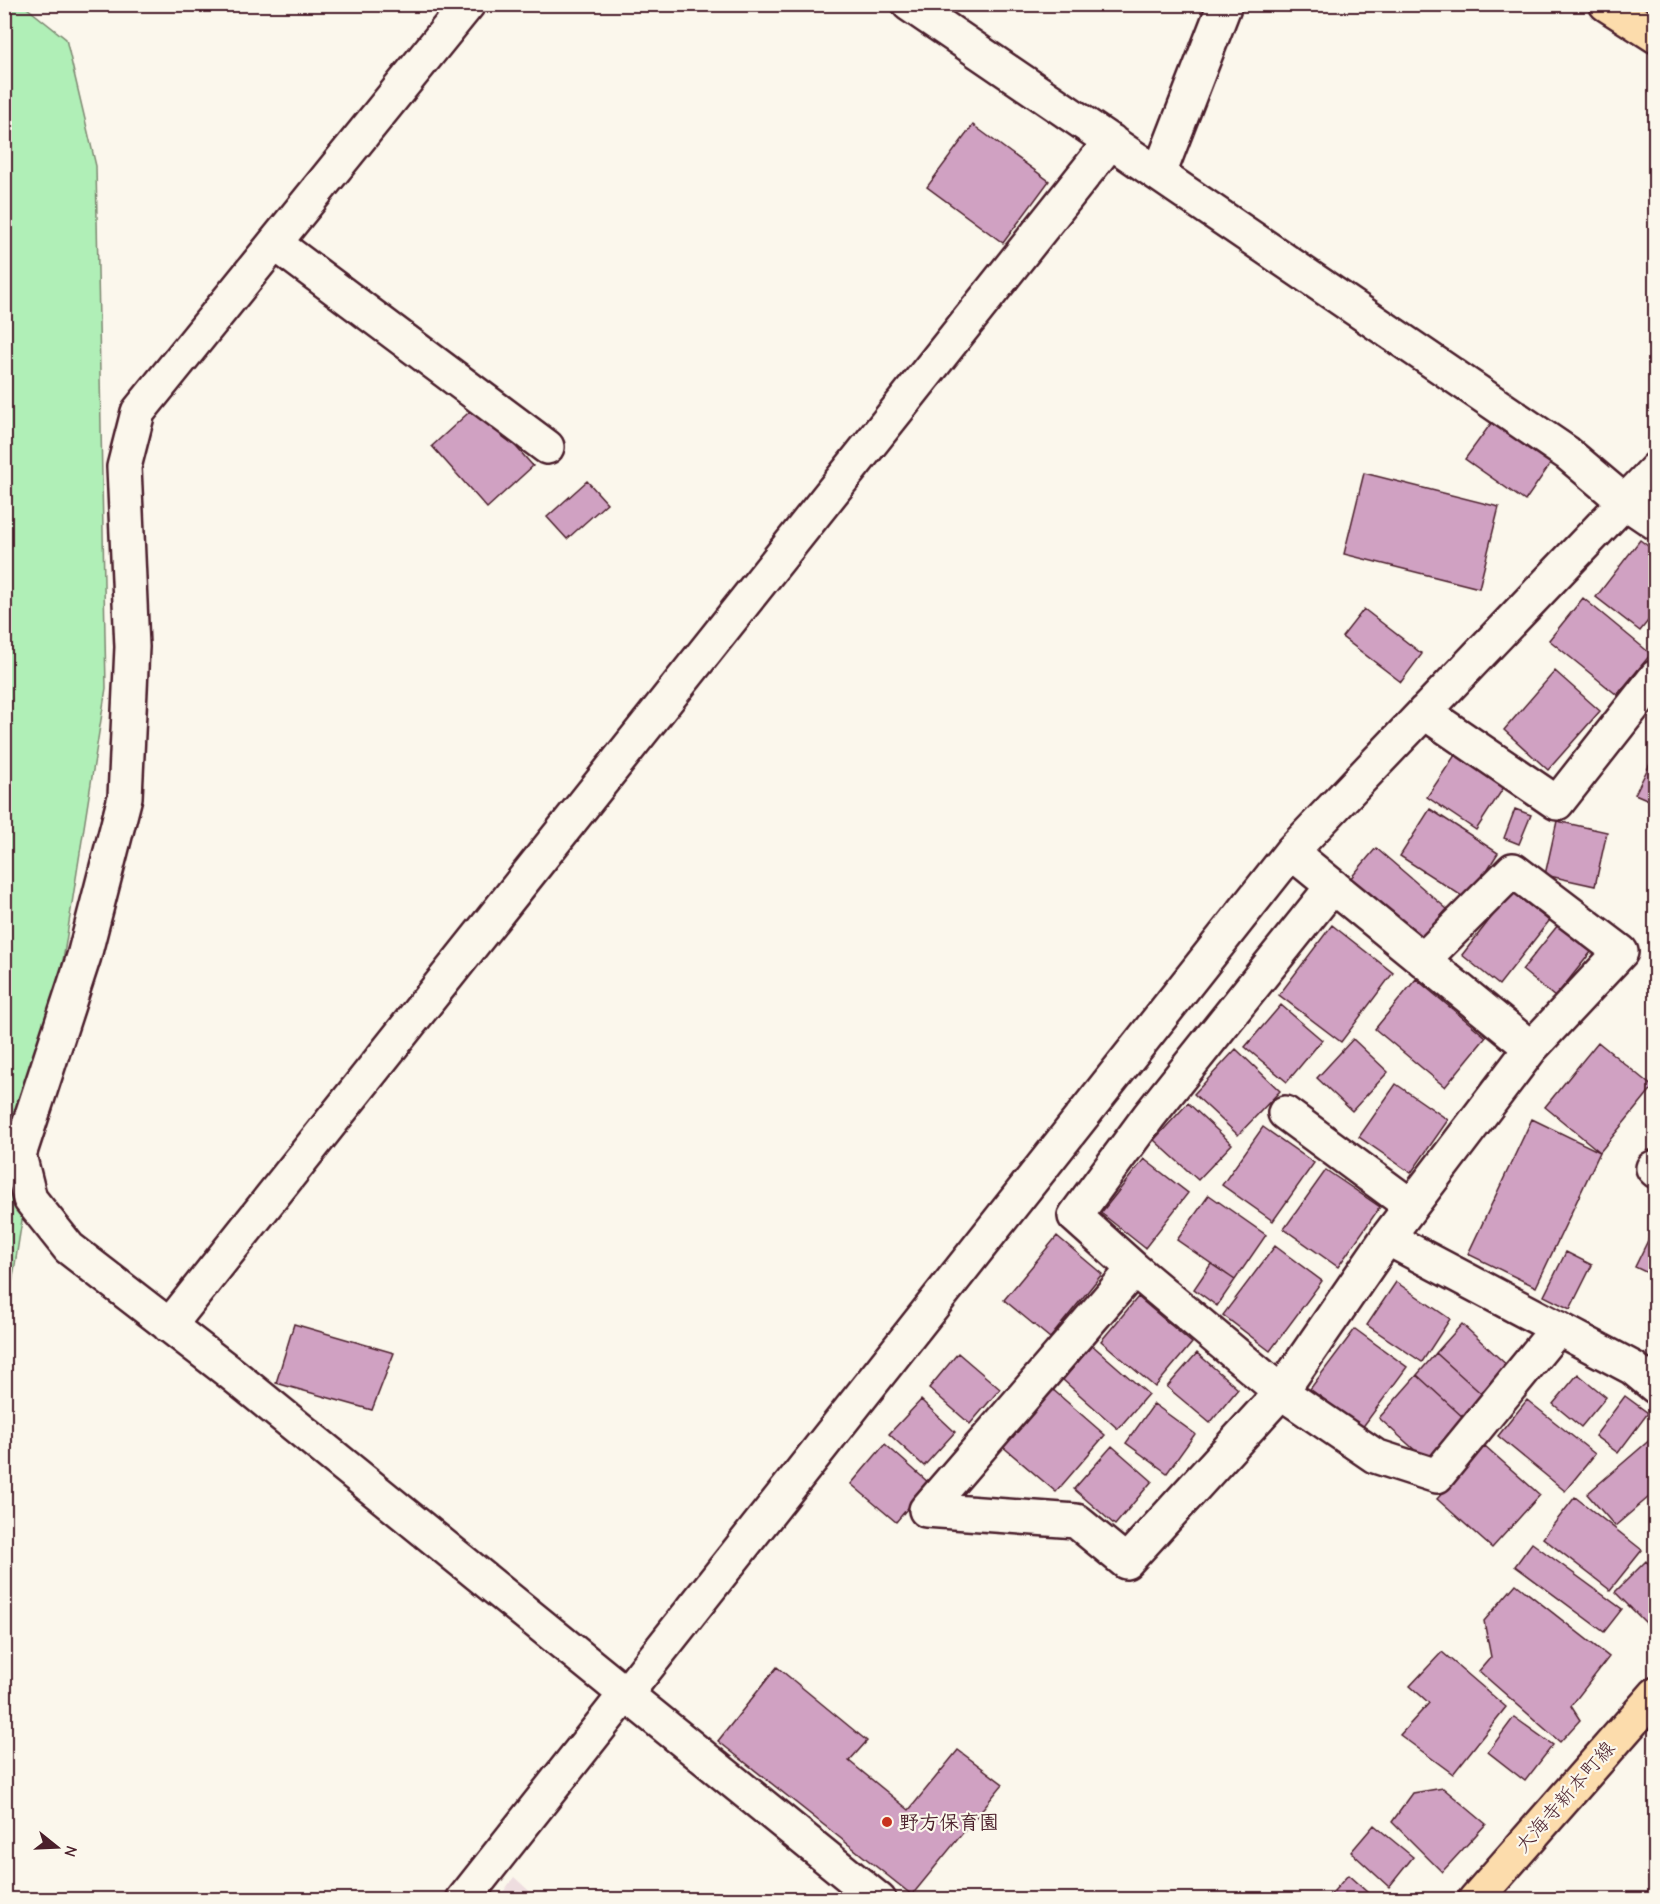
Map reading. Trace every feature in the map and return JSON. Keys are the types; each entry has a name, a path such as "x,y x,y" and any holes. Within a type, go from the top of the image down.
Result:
{"main road":[{"path":"1606,4 1656,36"},
{"name":"大海寺新本町線","path":"1475,1899 1655,1695"}],"street":[{"path":"468,4 138,412 124,467 132,647 125,797 84,956 19,1155 30,1199 69,1248 626,1692 879,1899"},
{"path":"909,4 1567,453 1625,502 1656,523"},
{"path":"1159,174 1226,4"},
{"path":"169,1326 1111,141"},
{"path":"276,244 547,447"},
{"path":"463,1899 1291,852 1656,468"},
{"path":"1424,712 1557,803 1656,677"},
{"path":"1291,852 1531,1048"},
{"path":"1134,1269 926,1510 1076,1521 1126,1562 1281,1392 1387,1238 1531,1048 1621,952 1513,870 1422,960"},
{"path":"1333,886 1149,1116 1075,1216 1134,1269 1281,1392 1375,1456 1437,1476 1558,1328"},
{"path":"1285,1113 1411,1206"},
{"path":"1387,1238 1633,1368 1656,1387"}],"shaded area":[{"path":"514,1877 538,1899 498,1899"}],"green space":[{"path":"22,4 66,39 96,166 106,688 5,1328 4,5"}],"building":[{"path":"973,125 1049,181 1003,243 927,187"},
{"path":"478,404 533,466 487,508 432,446"},
{"path":"1492,422 1551,463 1525,501 1465,459"},
{"path":"1364,473 1499,507 1479,588 1344,554"},
{"path":"587,481 607,503 567,539 547,517"},
{"path":"1640,540 1656,552 1656,611 1640,631 1596,597"},
{"path":"1583,598 1651,654 1617,695 1549,640"},
{"path":"1364,609 1422,654 1401,682 1342,637"},
{"path":"1555,671 1600,711 1548,770 1504,730"},
{"path":"1459,749 1508,781 1476,830 1427,797"},
{"path":"1656,752 1656,803 1635,794"},
{"path":"1430,809 1498,853 1468,900 1400,856"},
{"path":"1515,809 1531,815 1519,844 1504,838"},
{"path":"1557,821 1607,832 1595,886 1545,875"},
{"path":"1376,848 1447,909 1421,939 1350,879"},
{"path":"1512,891 1549,921 1499,985 1462,955"},
{"path":"1332,925 1393,973 1341,1042 1279,995"},
{"path":"1558,925 1591,952 1555,997 1522,970"},
{"path":"1656,960 1656,980 1647,975"},
{"path":"1416,979 1486,1037 1445,1087 1375,1029"},
{"path":"1281,1005 1322,1040 1287,1082 1245,1047"},
{"path":"1353,1039 1388,1072 1352,1111 1317,1078"},
{"path":"1598,1042 1653,1087 1600,1152 1545,1107"},
{"path":"1236,1049 1280,1091 1238,1135 1194,1094"},
{"path":"1396,1084 1448,1120 1411,1173 1359,1137"},
{"path":"1188,1103 1232,1144 1198,1180 1154,1140"},
{"path":"1532,1119 1600,1152 1536,1287 1468,1254"},
{"path":"1263,1127 1314,1163 1273,1221 1222,1185"},
{"path":"1144,1159 1188,1193 1145,1248 1101,1213"},
{"path":"1326,1170 1380,1207 1338,1267 1284,1229"},
{"path":"1209,1195 1266,1235 1235,1280 1177,1240"},
{"path":"1656,1224 1656,1277 1635,1267"},
{"path":"1057,1236 1102,1274 1050,1338 1004,1300"},
{"path":"1275,1246 1322,1281 1270,1351 1223,1315"},
{"path":"1566,1252 1592,1265 1570,1309 1544,1296"},
{"path":"1211,1264 1235,1280 1217,1306 1194,1289"},
{"path":"1396,1282 1450,1319 1422,1362 1367,1325"},
{"path":"1138,1297 1192,1343 1155,1387 1101,1341"},
{"path":"294,1324 394,1353 372,1410 276,1383"},
{"path":"1462,1324 1510,1368 1485,1397 1436,1353"},
{"path":"1355,1329 1407,1367 1362,1428 1310,1389"},
{"path":"1092,1345 1148,1394 1118,1429 1063,1380"},
{"path":"958,1353 1000,1389 970,1424 929,1388"},
{"path":"1197,1353 1238,1389 1210,1423 1167,1387"},
{"path":"1436,1353 1485,1397 1465,1419 1417,1375"},
{"path":"1578,1374 1606,1397 1581,1427 1553,1404"},
{"path":"1417,1375 1465,1419 1427,1461 1379,1418"},
{"path":"1051,1388 1105,1435 1056,1492 1002,1446"},
{"path":"1625,1396 1648,1413 1618,1453 1595,1436"},
{"path":"921,1400 955,1432 924,1466 889,1434"},
{"path":"1527,1400 1595,1454 1565,1491 1498,1436"},
{"path":"1154,1404 1195,1434 1167,1473 1126,1443"},
{"path":"1652,1438 1656,1442 1656,1491 1615,1526 1587,1494"},
{"path":"885,1444 929,1483 896,1522 851,1484"},
{"path":"1112,1446 1152,1481 1115,1525 1074,1489"},
{"path":"1485,1446 1540,1495 1492,1548 1437,1499"},
{"path":"1575,1497 1642,1550 1610,1590 1543,1538"},
{"path":"1532,1543 1622,1609 1604,1632 1515,1566"},
{"path":"1646,1561 1656,1571 1656,1625 1652,1629 1615,1592"},
{"path":"1516,1584 1609,1657 1571,1706 1580,1720 1560,1742 1479,1671 1491,1657 1484,1621"},
{"path":"1442,1652 1506,1707 1453,1774 1400,1735 1429,1703 1410,1686"},
{"path":"777,1667 867,1741 849,1761 909,1810 958,1750 1003,1784 912,1895 718,1741"},
{"path":"1514,1717 1553,1745 1525,1781 1488,1752"},
{"path":"1443,1788 1486,1824 1442,1872 1392,1822 1413,1793"},
{"path":"1374,1825 1413,1857 1389,1887 1351,1852"},
{"path":"1348,1875 1376,1900 1326,1900"}],"place":[{"name":"野方保育園","path":"887,1822"}]}
